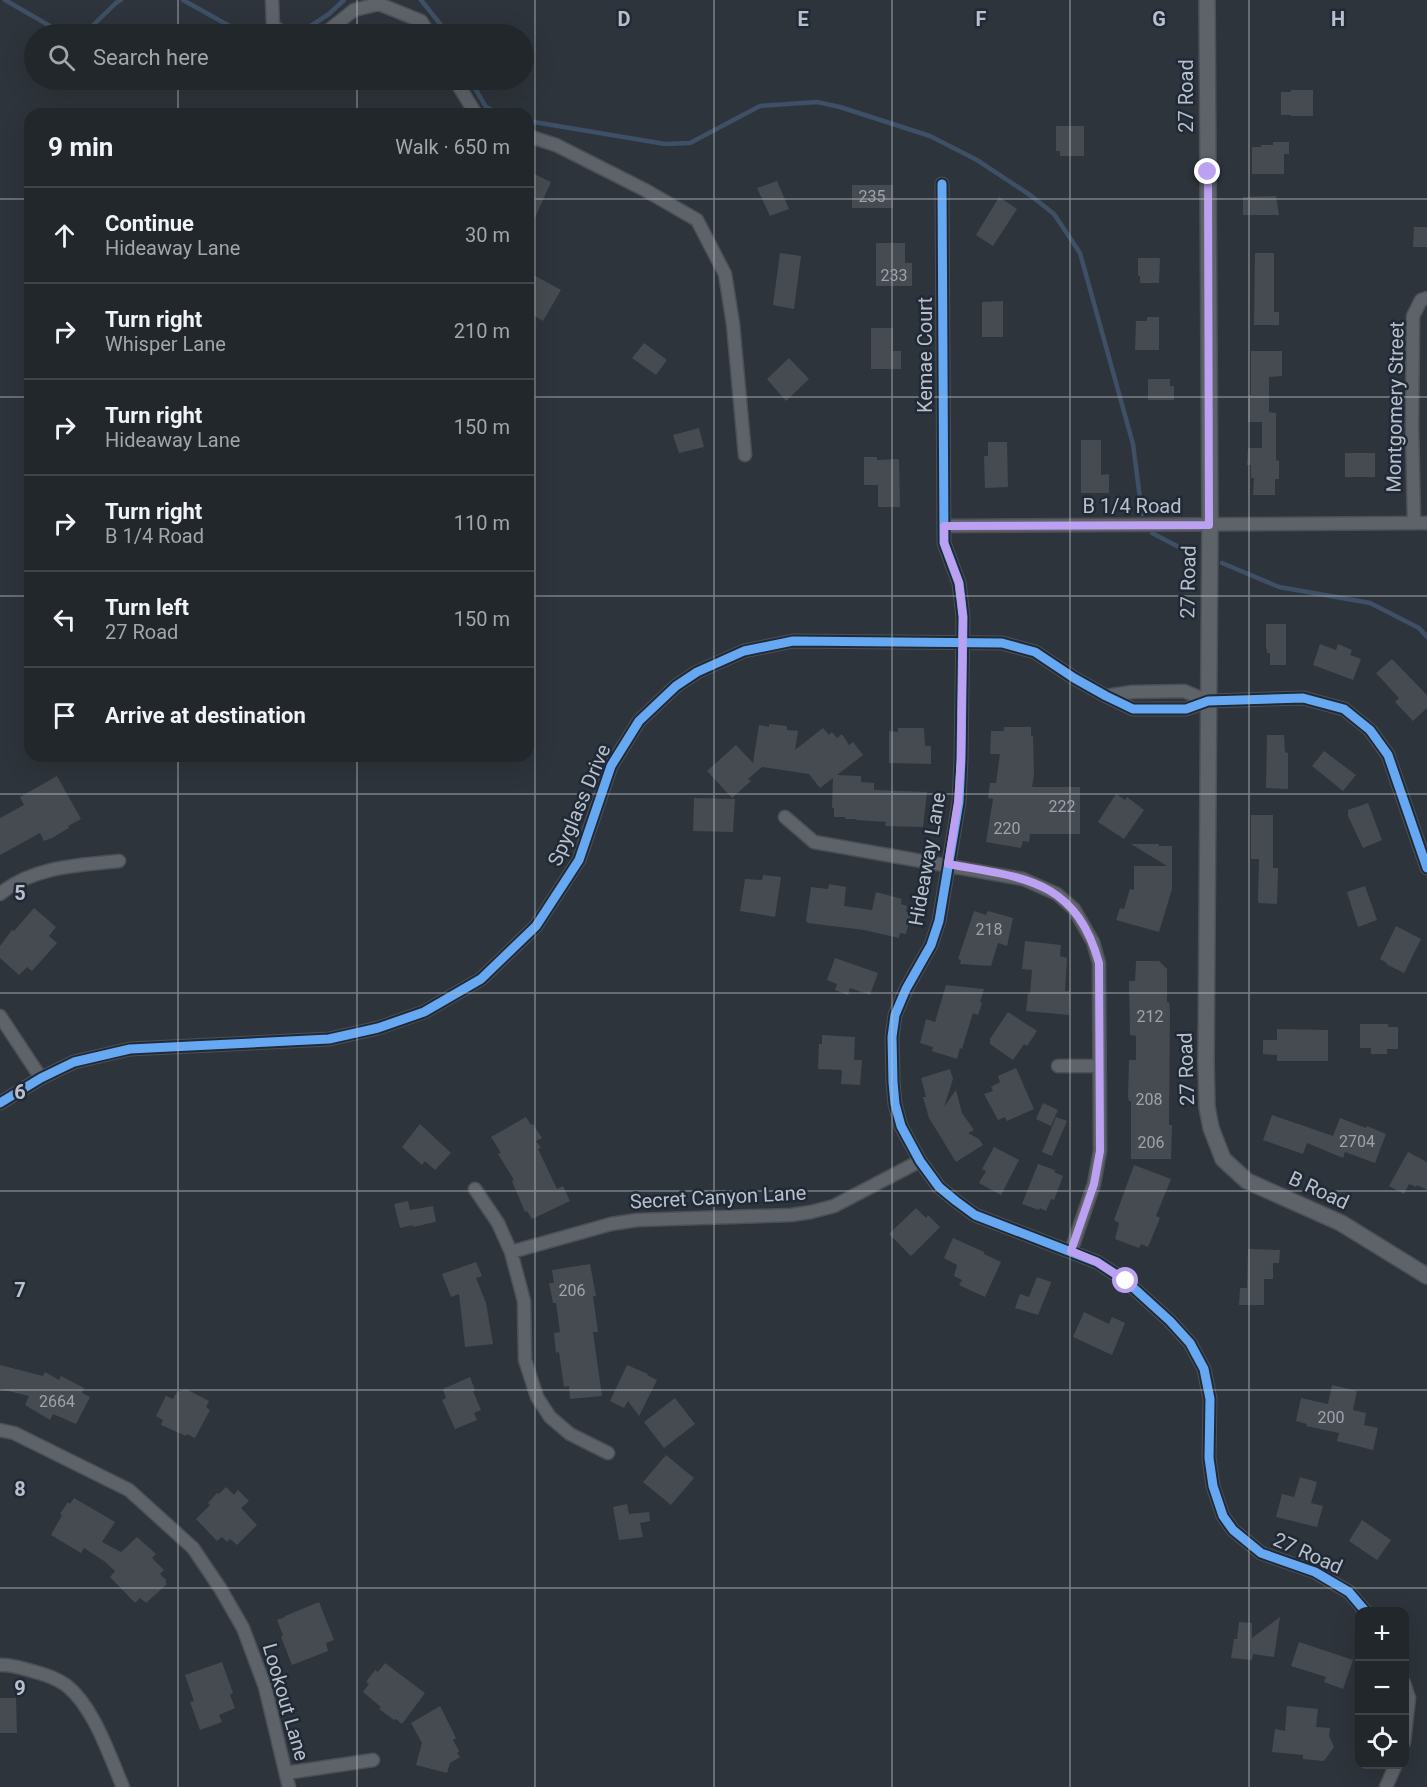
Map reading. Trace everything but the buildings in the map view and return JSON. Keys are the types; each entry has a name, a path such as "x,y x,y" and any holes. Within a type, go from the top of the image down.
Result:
{"street":[{"path":"273,0 273,24"},
{"name":"27 Road","path":"1207,0 1209,525 1206,1062 1211,1128"},
{"path":"336,24 354,10 378,4 421,21 423,24"},
{"path":"461,90 472,108"},
{"path":"534,138 556,145 645,190 696,220 725,274 733,324 745,455"},
{"name":"Kemae Court","path":"942,184 944,526"},
{"name":"Montgomery Street","path":"1414,523 1413,316 1421,300 1427,298"},
{"name":"B 1/4 Road","path":"944,526 1427,523"},
{"name":"Hideaway Lane","path":"944,526 944,543 959,583 963,617 961,770 939,921 931,945 906,989 895,1015 892,1037 892,1082 901,1126 920,1161 939,1186 975,1215 1097,1262 1126,1281 1190,1343 1204,1369 1210,1399 1209,1458 1213,1486 1223,1516 1233,1530"},
{"name":"Spyglass Drive","path":"0,1104 41,1078 74,1062 130,1049 329,1039 378,1029 424,1012 481,979 536,926 579,860 611,766 639,721 675,686 697,672 744,651 793,641 1002,643 1035,652 1106,696 1132,709 1186,709 1208,701"},
{"path":"1106,696 1132,692 1184,692 1208,701 1303,698 1344,709 1370,730 1388,755 1427,868"},
{"path":"785,817 814,842 1023,879 1057,894 1074,909 1093,942 1099,963 1100,1151 1094,1184 1071,1251"},
{"path":"0,894 13,883 41,873 80,864 119,861"},
{"path":"0,1016 41,1078"},
{"path":"1058,1066 1099,1066"},
{"name":"B Road","path":"1211,1128 1223,1159 1247,1180 1341,1223 1427,1276"},
{"name":"Secret Canyon Lane","path":"511,1252 611,1224 636,1220 791,1215 812,1212 834,1206 920,1161"},
{"path":"475,1189 498,1223 511,1252 524,1301 525,1360 537,1397 550,1417 570,1434 608,1453"},
{"name":"Lookout Lane","path":"0,1430 14,1433 129,1490 193,1548 243,1628 265,1686 289,1787"},
{"name":"27 Road","path":"1233,1530 1261,1553 1315,1572 1349,1592 1362,1607"},
{"path":"0,1665 7,1664 47,1675 66,1685 81,1700 94,1721 123,1787"},
{"path":"286,1773 373,1760"},
{"path":"1386,1787 1394,1769"}],"waterway":[{"path":"5,0 47,24"},
{"path":"94,24 121,0"},
{"path":"183,0 226,24"},
{"path":"314,24 344,0"},
{"path":"421,0 440,24"},
{"path":"476,90 488,108"},
{"path":"534,122 665,144 690,143 760,106 817,102 840,107 930,136 977,160 1054,214 1080,253 1133,444 1142,514"},
{"path":"1152,533 1194,555"},
{"path":"1222,563 1279,587 1370,603 1419,628 1427,637"}],"cycle path":[{"path":"942,184 944,543 959,583 963,617 961,759 959,802 939,921 931,945 906,989 895,1015 892,1037 893,1082 895,1104 901,1126 920,1161 939,1187 975,1215 1097,1262 1126,1281 1170,1321 1190,1343 1204,1369 1210,1399 1209,1458 1213,1486 1223,1516 1233,1530 1261,1553 1315,1572 1349,1592 1362,1607"},
{"path":"0,1103 41,1078 74,1062 130,1049 329,1039 378,1028 424,1012 481,979 536,926 579,860 611,766 639,721 676,686 697,672 744,651 793,641 1002,643 1035,652 1074,678 1133,709 1186,709 1208,701 1303,698 1344,709 1370,730 1388,755 1427,868"}],"route":[{"path":"1126,1281 1097,1262 1071,1251 1094,1184 1100,1151 1099,963 1093,942 1074,909 1057,894 1023,879 948,864 958,802 961,759 963,617 959,583 944,543 944,526 1209,525 1208,172"}]}
